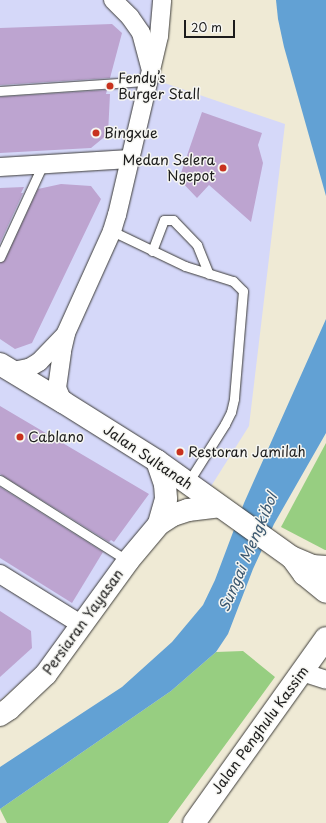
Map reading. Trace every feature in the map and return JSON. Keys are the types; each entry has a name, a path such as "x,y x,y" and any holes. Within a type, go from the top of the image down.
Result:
{"street":[{"path":"113,0 130,17 141,34 150,75"},
{"path":"63,402 57,388 66,333 112,231 159,36 162,0"},
{"path":"0,167 130,160"},
{"path":"7,368 29,368 39,362 66,333"},
{"name":"Jalan Sultanah","path":"7,368 157,461 187,484 291,556 312,566 326,567"},
{"name":"Persiaran Yayasan","path":"157,461 165,484 166,499 159,524"},
{"name":"Persiaran Yayasan","path":"0,715 9,709 46,674 128,561 159,524 173,515 188,510 219,506"},
{"name":"Jalan Sultanah","path":"291,556 304,574 326,592"},
{"path":"0,574 82,624"},
{"name":"Jalan Penghulu Kassim","path":"194,823 326,638"},
{"path":"302,672 326,680"}],"lane":[{"path":"0,91 150,75"},
{"path":"0,257 44,164"},
{"path":"152,251 164,220 173,220 197,245 209,274"},
{"path":"112,231 185,266 233,281 243,291 234,399 231,412 226,424 187,484"},
{"path":"0,480 128,561"}],"shaded area":[{"path":"0,0 154,0 152,39 144,76 285,124 249,426 210,488 0,354"},
{"path":"0,376 21,387 149,468 156,489 156,503 151,521 42,663 0,701"}],"green space":[{"path":"326,443 326,550 325,550 281,527"},
{"path":"243,651 275,677 168,823 7,823 0,809 171,691 216,652"}],"water":[{"path":"276,0 326,0 326,196 284,47 278,19"},
{"name":"Sungai Mengkibol","path":"326,319 326,433 274,524 253,569 228,634 216,652 171,691 0,809 0,767 122,687 172,642 203,605 215,580 244,503"}],"building":[{"path":"112,24 122,33 110,78 0,85 0,28"},
{"path":"107,90 106,94 110,94 108,134 91,148 0,153 0,97"},
{"name":"Medan Selera Ngepot","path":"202,112 262,133 258,145 263,163 251,222 209,185 197,198 178,178"},
{"path":"61,184 91,186 101,199 32,343 15,349 0,339 0,263 5,260 38,189"},
{"path":"24,187 21,193 23,193 0,243 0,188"},
{"path":"0,406 149,494 114,542 111,540 109,542 0,474"},
{"path":"0,487 103,552 72,603 0,558"},
{"path":"0,611 31,631 32,648 0,677"}],"place":[{"name":"Fendy’s Burger Stall","path":"110,86"},
{"name":"Bingxue","path":"96,133"},
{"name":"Medan Selera Ngepot","path":"223,168"},
{"name":"Cablano","path":"20,437"},
{"name":"Restoran Jamilah","path":"180,452"}]}
